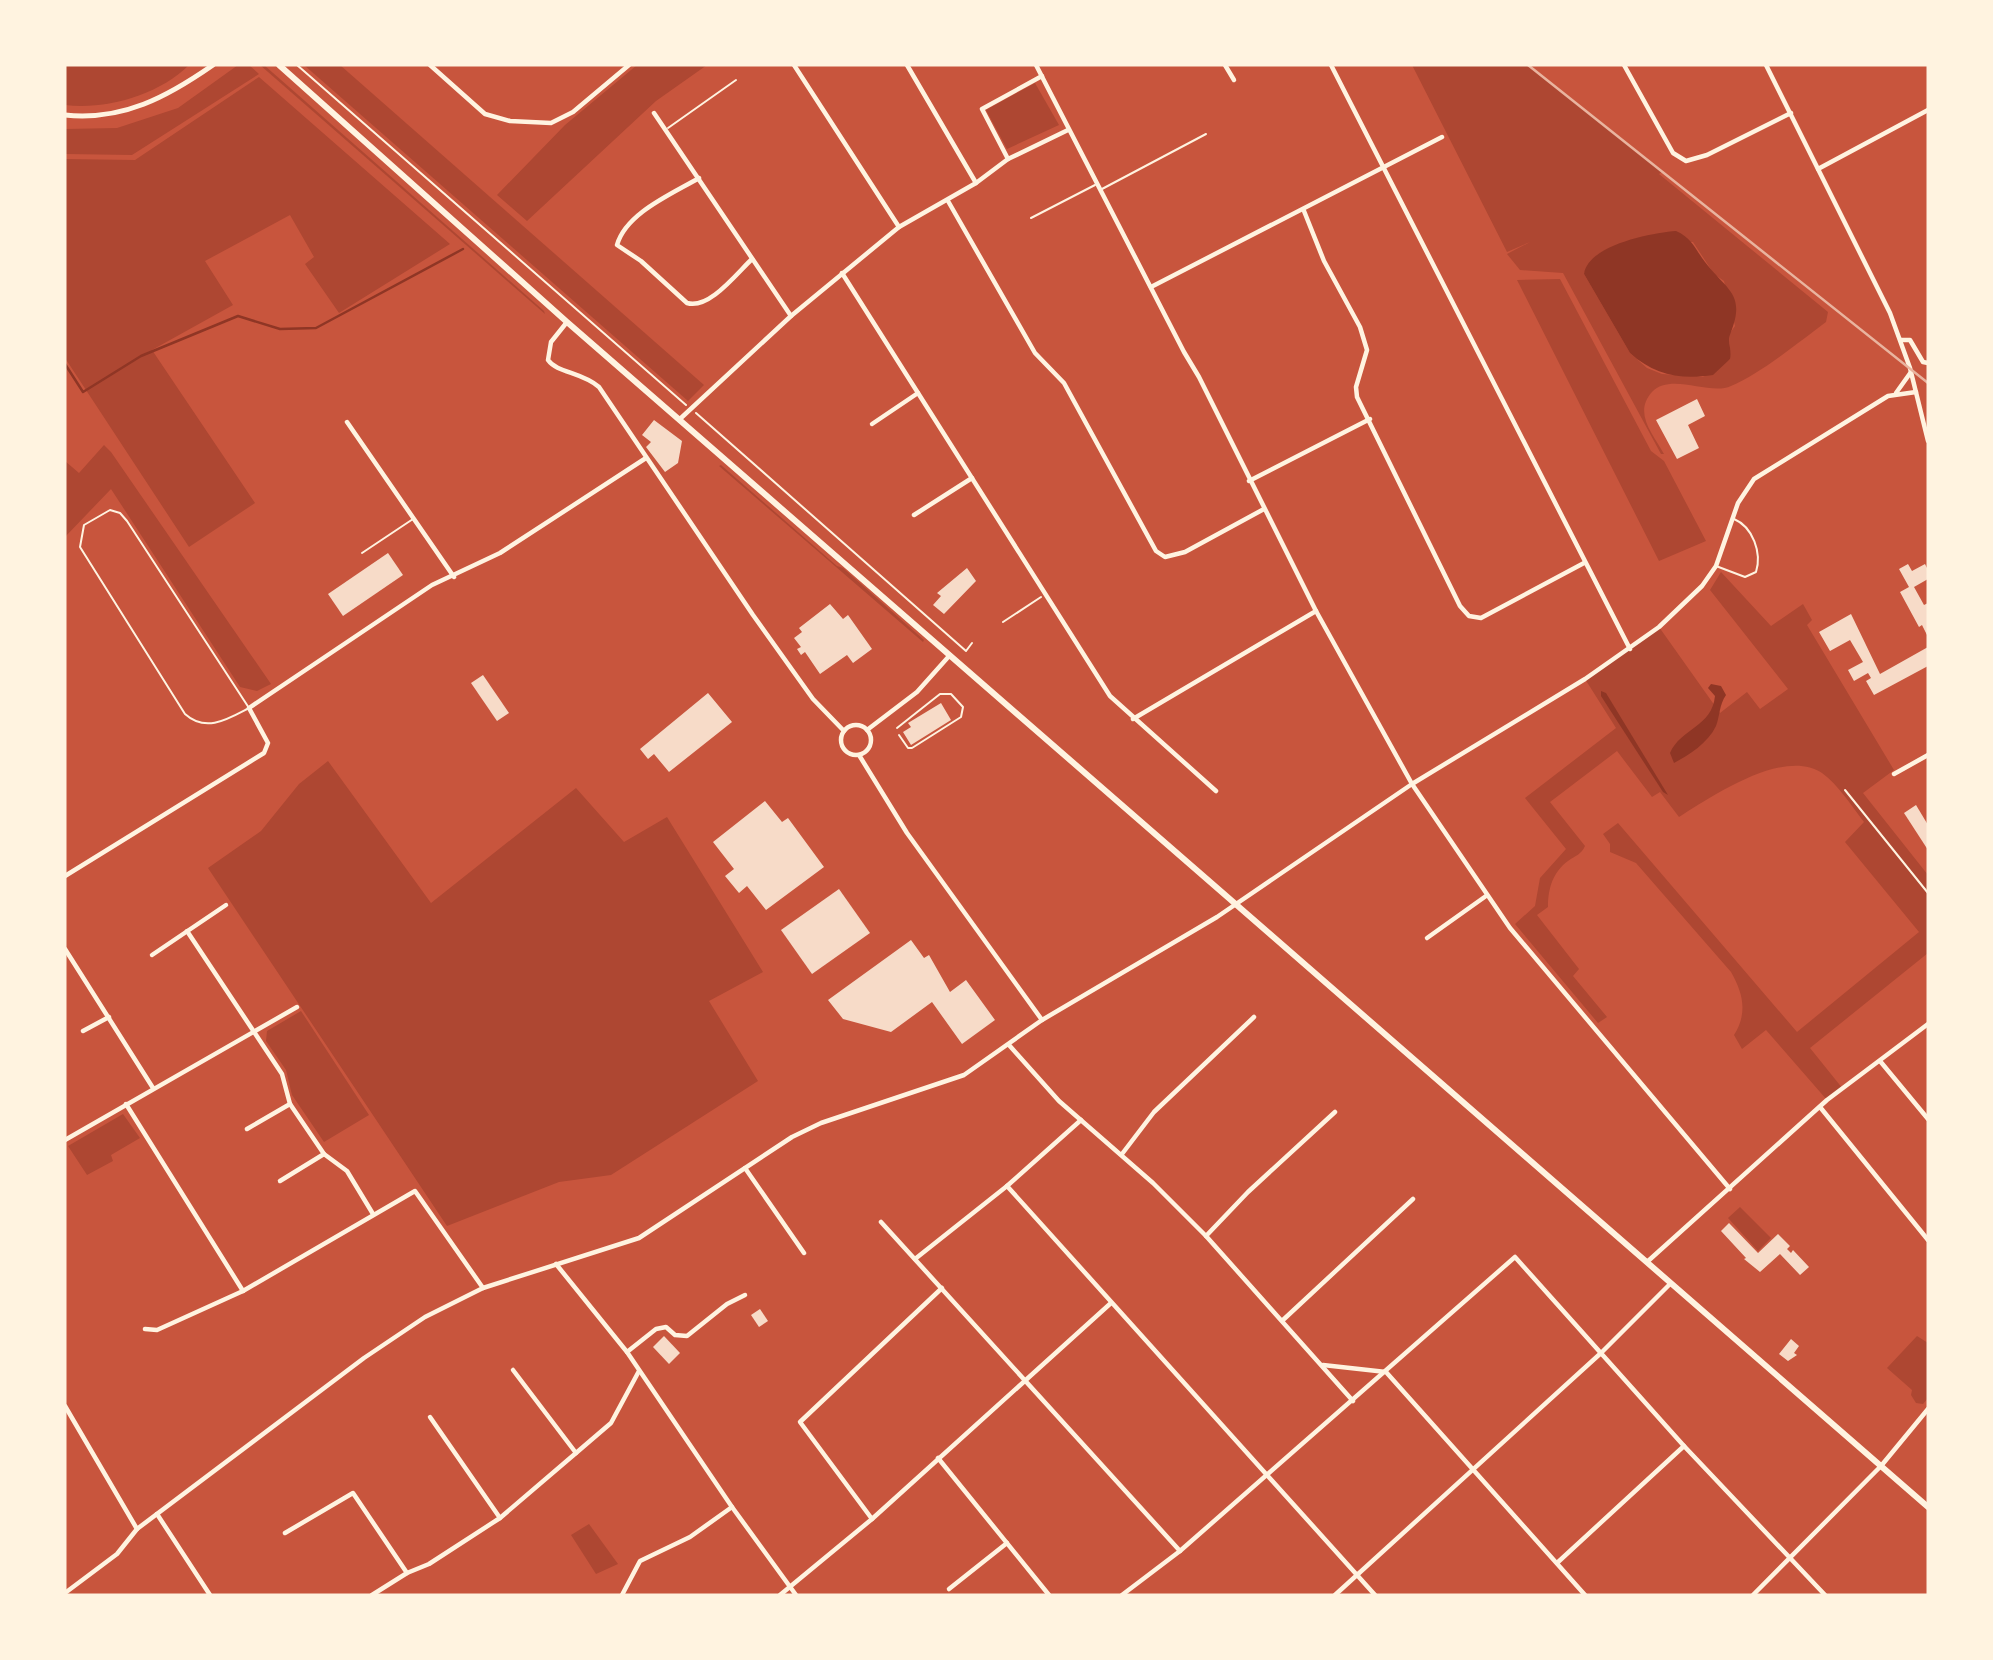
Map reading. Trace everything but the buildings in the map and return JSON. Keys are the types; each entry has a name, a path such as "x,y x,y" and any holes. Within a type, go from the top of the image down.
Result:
{"main road":[{"path":"279,65 567,321 1928,1507"}],"street":[{"path":"430,65 485,114 510,121 551,123 573,112 626,66"},
{"path":"794,65 900,227"},
{"path":"907,65 976,183"},
{"path":"1036,65 1233,444 1249,481 1316,611 1412,784 1510,928 1730,1189"},
{"path":"1225,65 1234,80"},
{"path":"1331,65 1630,649"},
{"path":"1624,65 1673,153 1686,161 1707,155 1791,113"},
{"path":"1766,65 1901,340 1928,440"},
{"path":"65,115 95,116 141,106 177,90 209,66"},
{"path":"1008,159 982,109 1042,76"},
{"path":"1818,169 1928,110"},
{"path":"654,113 791,316"},
{"path":"681,418 791,316 900,227 948,201 1008,159 1068,130"},
{"path":"1151,288 1304,211 1442,137"},
{"path":"699,178 660,201 621,231 617,245 641,261 687,303 695,306 705,302 752,259"},
{"path":"948,201 1035,352 1064,383 1156,551 1165,557 1185,552 1264,509"},
{"path":"1304,211 1324,261 1360,327 1367,350 1356,387 1357,397 1460,606 1469,616 1482,618 1584,563"},
{"path":"842,273 1110,696 1216,791"},
{"path":"567,321 547,351 552,366 580,374 599,387 795,675 844,731"},
{"path":"1901,340 1914,343 1920,357 1928,363"},
{"path":"65,1593 117,1554 137,1529 364,1358 425,1317 483,1288 639,1238 811,1128 964,1076 1042,1020 1237,904 1412,784 1630,649 1673,615 1702,586 1716,566 1748,486 1762,472 1896,393 1911,370"},
{"path":"1896,393 1916,392"},
{"path":"872,424 918,393"},
{"path":"1249,481 1370,419"},
{"path":"347,422 454,577"},
{"path":"65,876 264,753 268,743 248,708 432,584 454,577 500,553 646,458"},
{"path":"914,514 972,478"},
{"path":"1133,719 1316,611"},
{"path":"867,730 917,692 950,655"},
{"path":"856,725 867,730 870,745 859,755 843,750 840,740 844,731 856,725"},
{"path":"859,755 907,833 1042,1020"},
{"path":"1894,774 1928,755"},
{"path":"1427,939 1486,896"},
{"path":"152,955 226,905"},
{"path":"187,931 282,1074 290,1104 324,1154 347,1171 373,1214"},
{"path":"66,953 110,1017 153,1088"},
{"path":"65,1140 297,1007"},
{"path":"83,1031 110,1017"},
{"path":"1122,1154 1154,1112 1254,1017"},
{"path":"1647,1262 1820,1107 1928,1024"},
{"path":"1009,1045 1059,1101 1122,1154 1206,1236 1354,1402"},
{"path":"1880,1061 1928,1119"},
{"path":"126,1104 243,1291"},
{"path":"247,1129 290,1104"},
{"path":"1820,1107 1928,1240"},
{"path":"1206,1236 1248,1192 1335,1112"},
{"path":"915,1259 1007,1186 1081,1120"},
{"path":"280,1181 324,1154"},
{"path":"745,1168 804,1253"},
{"path":"1007,1186 1375,1595"},
{"path":"145,1329 157,1329 243,1291 415,1191 483,1288"},
{"path":"1283,1320 1413,1199"},
{"path":"881,1222 1180,1551"},
{"path":"1122,1595 1180,1551 1268,1476 1515,1257 1684,1447 1825,1595"},
{"path":"556,1264 627,1352 732,1507 796,1595"},
{"path":"1335,1595 1601,1353 1671,1283"},
{"path":"872,1518 800,1422 942,1288"},
{"path":"627,1352 656,1329 666,1327 675,1335 687,1336 727,1304 745,1295"},
{"path":"780,1595 872,1518 1111,1303"},
{"path":"1322,1365 1387,1372 1585,1595"},
{"path":"513,1370 576,1453"},
{"path":"372,1595 407,1573 429,1564 500,1518 611,1423 639,1371"},
{"path":"65,1406 137,1529"},
{"path":"1753,1595 1881,1466 1928,1409"},
{"path":"430,1417 500,1518"},
{"path":"1557,1563 1684,1447"},
{"path":"938,1458 1049,1595"},
{"path":"285,1533 353,1493 407,1573"},
{"path":"622,1595 640,1560 690,1537 732,1507"},
{"path":"157,1514 210,1595"},
{"path":"949,1589 1007,1543"}],"lane":[{"path":"666,129 736,80"},
{"path":"1031,218 1206,134"},
{"path":"110,510 120,513 248,708 219,723 199,723 185,714 82,552 79,539 84,525 110,510"},
{"path":"362,553 414,519"},
{"path":"1716,566 1745,577 1756,572 1758,550 1741,523 1733,519"},
{"path":"897,728 940,694 951,694 963,707 961,717 912,748 908,748 899,735"},
{"path":"1845,790 1928,892"}],"path":[{"path":"297,65 966,652 972,643"},
{"path":"1003,622 1045,595"}],"shaded area":[{"path":"65,65 189,65 163,85 147,92 114,102 81,106 65,105"},
{"path":"238,65 249,65 259,74 132,155 65,154 65,129 117,128 178,108"},
{"path":"260,65 264,65 545,314"},
{"path":"304,65 340,65 704,385 688,401"},
{"path":"637,65 707,65 656,101 527,221 497,195 565,125"},
{"path":"1412,65 1528,65 1663,171 1659,174 1828,312 1826,322 1767,366 1731,386 1712,388 1669,384 1652,392 1644,408 1645,416 1650,431 1664,454 1661,454 1563,273 1520,270 1507,254 1530,242 1507,252","holes":["1634,240 1693,242 1714,274 1724,281 1735,326 1730,333 1730,359 1703,377 1662,374 1647,368 1630,353 1584,274 1598,255"]},
{"path":"259,77 450,244 339,313 305,264 314,257 290,215 205,261 233,305 152,350 255,503 189,547 65,358 65,159 135,160"},
{"path":"1035,83 1059,125 1007,149 986,110"},
{"path":"1676,231 1690,240 1735,300 1735,319 1729,339 1730,359 1713,375 1690,377 1668,374 1658,371 1630,353 1584,274 1588,264 1608,248 1652,234"},
{"path":"1560,279 1651,451 1664,461 1706,541 1659,561 1517,280"},
{"path":"104,445 271,684 257,691 240,687 111,489 65,537 65,461 79,473"},
{"path":"719,466 837,566 843,568 924,640 923,642"},
{"path":"1721,572 1771,626 1803,604 1812,620 1807,625 1894,770 1863,793 1928,875 1928,953 1810,1048 1843,1089 1827,1100 1766,1030 1742,1049 1734,1035 1741,1019 1741,995 1731,972 1636,863 1610,852 1610,844 1603,834 1618,823 1797,1032 1919,932 1845,842 1864,822 1839,789 1822,773 1806,767 1788,766 1768,770 1728,787 1679,817 1660,792 1652,797 1617,751 1550,802 1585,846 1555,875 1550,887 1548,907 1537,915 1579,969 1573,976 1607,1017 1598,1023 1515,924 1535,906 1540,878 1566,849 1525,798 1616,728 1585,679 1659,627 1720,713 1747,692 1760,709 1788,689 1710,590"},
{"path":"1711,684 1721,686 1726,695 1716,726 1703,743 1674,763 1670,753 1675,745 1702,721 1713,706 1715,696 1708,688"},
{"path":"1601,691 1606,693 1668,795 1663,792 1601,696"},
{"path":"328,761 431,903 576,788 624,842 667,817 763,972 709,1001 758,1081 611,1175 559,1182 447,1226 208,868 261,831 299,784"},
{"path":"301,1011 369,1115 324,1142 292,1095 286,1070 266,1041 267,1031"},
{"path":"123,1114 140,1138 111,1155 113,1161 87,1175 68,1146"},
{"path":"1740,1207 1771,1238 1758,1251 1728,1218"},
{"path":"1917,1336 1928,1343 1928,1398 1923,1404 1916,1403 1911,1395 1912,1390 1887,1368"},
{"path":"589,1524 618,1564 596,1574 571,1535"}],"waterway":[{"path":"65,364 83,392 141,356 238,316 280,329 316,328 463,249"}],"railway":[{"path":"1528,65 1928,383"}]}
